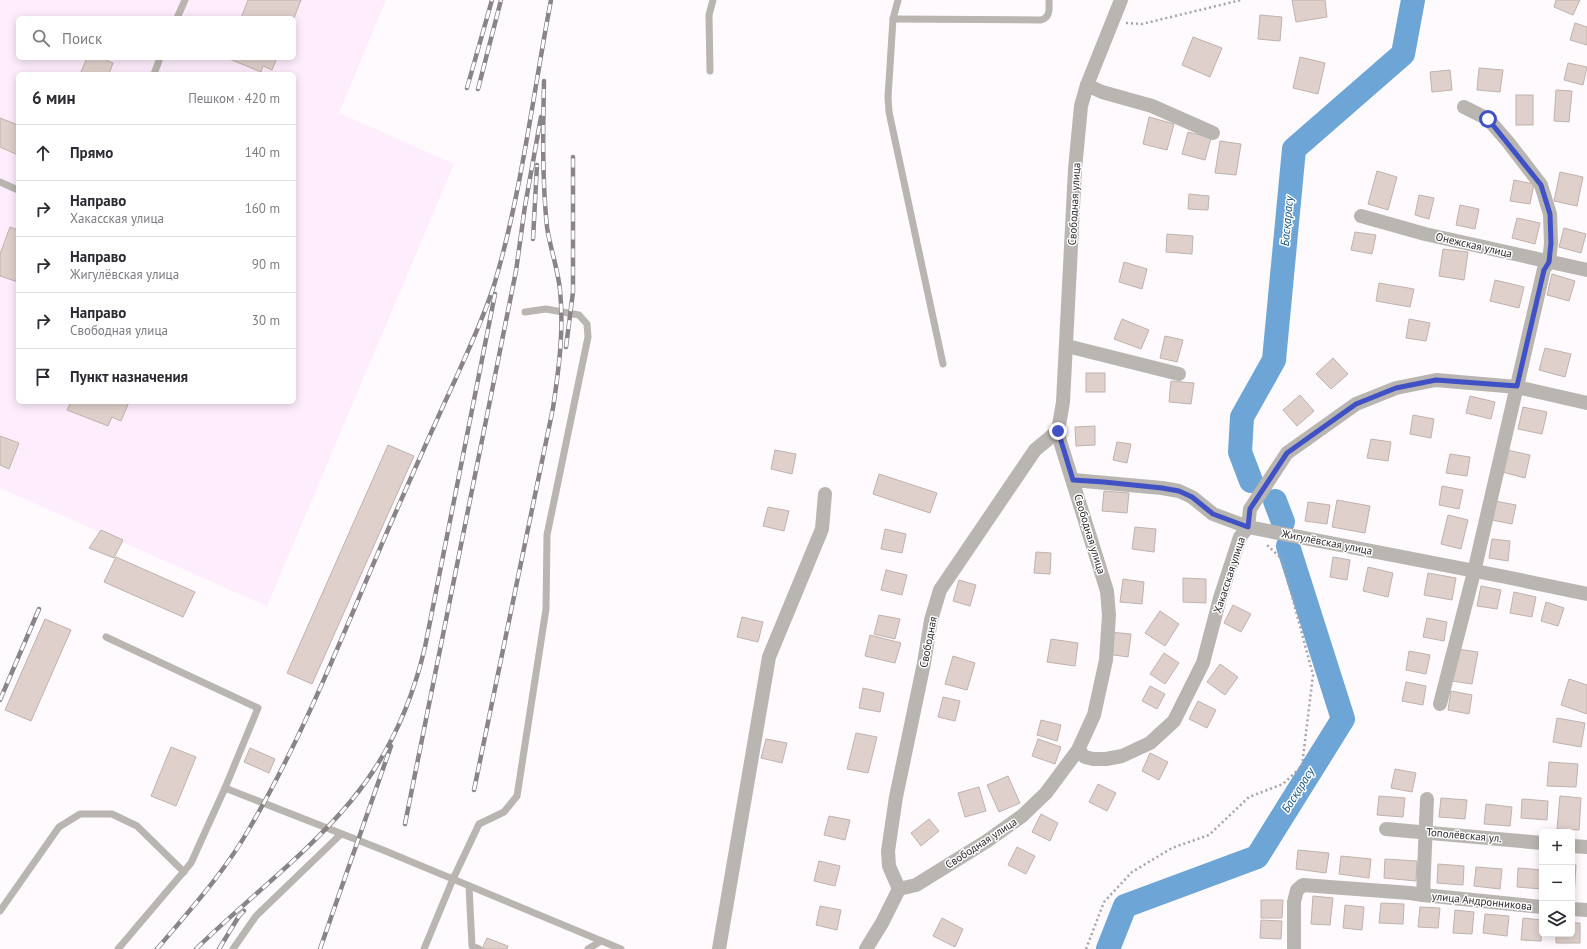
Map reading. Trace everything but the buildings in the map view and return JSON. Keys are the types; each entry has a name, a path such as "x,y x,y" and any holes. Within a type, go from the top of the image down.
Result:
{"street":[{"name":"Свободная улица","path":"899,889 916,886 987,841 1022,816 1046,794 1078,750 1094,715 1106,660 1109,615 1107,591 1058,431 1063,402 1067,346 1075,169 1081,106 1087,85 1121,0"},
{"path":"1087,85 1102,92 1152,106 1213,134"},
{"path":"1440,704 1474,572 1544,270 1549,262 1551,243 1550,214 1541,185 1488,119 1464,107"},
{"name":"Онежская улица","path":"1362,216 1425,234 1587,270"},
{"path":"1067,346 1179,374"},
{"name":"Хакасская улица","path":"1078,750 1085,757 1093,759 1106,759 1122,756 1150,743 1174,721 1204,663 1220,598 1240,537 1248,527 1250,509 1287,453 1356,404 1396,388 1436,380 1517,386 1587,403"},
{"name":"Свободная","path":"899,889 889,866 888,851 896,797 924,663 931,620 940,590 1035,450 1058,431"},
{"name":"Жигулёвская улица","path":"1073,480 1155,487 1179,491 1192,497 1213,514 1248,527 1372,550 1587,594"},
{"path":"719,949 769,657 822,529 825,494"},
{"name":"улица Андронникова","path":"1427,799 1423,895 1539,907"},
{"name":"Тополёвская ул.","path":"1386,829 1539,843"},
{"path":"1575,846 1587,847"},
{"path":"1294,949 1294,902 1297,890 1303,885 1423,895"},
{"path":"866,949 882,923 899,889"},
{"path":"1575,909 1587,910"}],"lane":[{"path":"178,16 184,0"},
{"path":"710,71 709,15 713,0"},
{"path":"898,0 893,19 888,97 889,112 943,364"},
{"path":"893,19 1042,20 1047,17 1049,13 1049,0"},
{"path":"155,72 159,60"},
{"path":"0,182 16,189"},
{"path":"424,949 453,879 479,824 504,812 517,796 546,609 547,535 588,336 587,324 579,315 546,308 525,312"},
{"path":"106,637 258,708 225,788 191,863 118,949"},
{"path":"225,788 453,879 621,949"},
{"path":"0,911 59,827 80,814 112,814 137,826 184,872"},
{"path":"233,949 256,916 341,834"},
{"path":"469,886 472,946 479,949"},
{"path":"588,949 601,941"}],"path":[{"path":"1115,16 1128,24 1142,24 1241,0"},
{"path":"1086,949 1104,902 1132,872 1172,848 1209,835 1249,797 1283,784 1302,766 1313,675 1282,559 1265,543"}],"shaded area":[{"path":"0,0 386,0 339,113 454,164 267,606 0,488"}],"waterway":[{"name":"Басқарасу","path":"1251,481 1240,452 1242,417 1274,360 1294,149 1403,54 1413,0"},
{"name":"Басқарасу","path":"1275,501 1283,522"},
{"name":"Басқарасу","path":"1108,949 1125,906 1257,857 1343,719 1288,546"}],"railway":[{"path":"467,88 492,0"},
{"path":"478,89 501,0"},
{"path":"157,949 229,861 271,790 310,711 482,318 495,282 513,212 551,0"},
{"path":"474,790 553,408 559,364 561,334 560,290 558,274 547,227 544,191 544,81"},
{"path":"405,824 516,271 525,206 541,117"},
{"path":"566,347 573,292 573,157"},
{"path":"533,239 537,165"},
{"path":"196,949 295,859 333,821 364,784 376,766 397,728 406,708 420,668 425,647 495,294"},
{"path":"0,700 39,609"},
{"path":"320,949 391,746"},
{"path":"219,949 239,916 244,911"}],"route":[{"path":"1058,431 1073,480 1162,488 1179,491 1192,497 1213,514 1248,527 1250,509 1287,453 1356,404 1396,388 1436,380 1517,386 1544,270 1549,262 1551,243 1550,214 1541,185 1488,119"}]}
